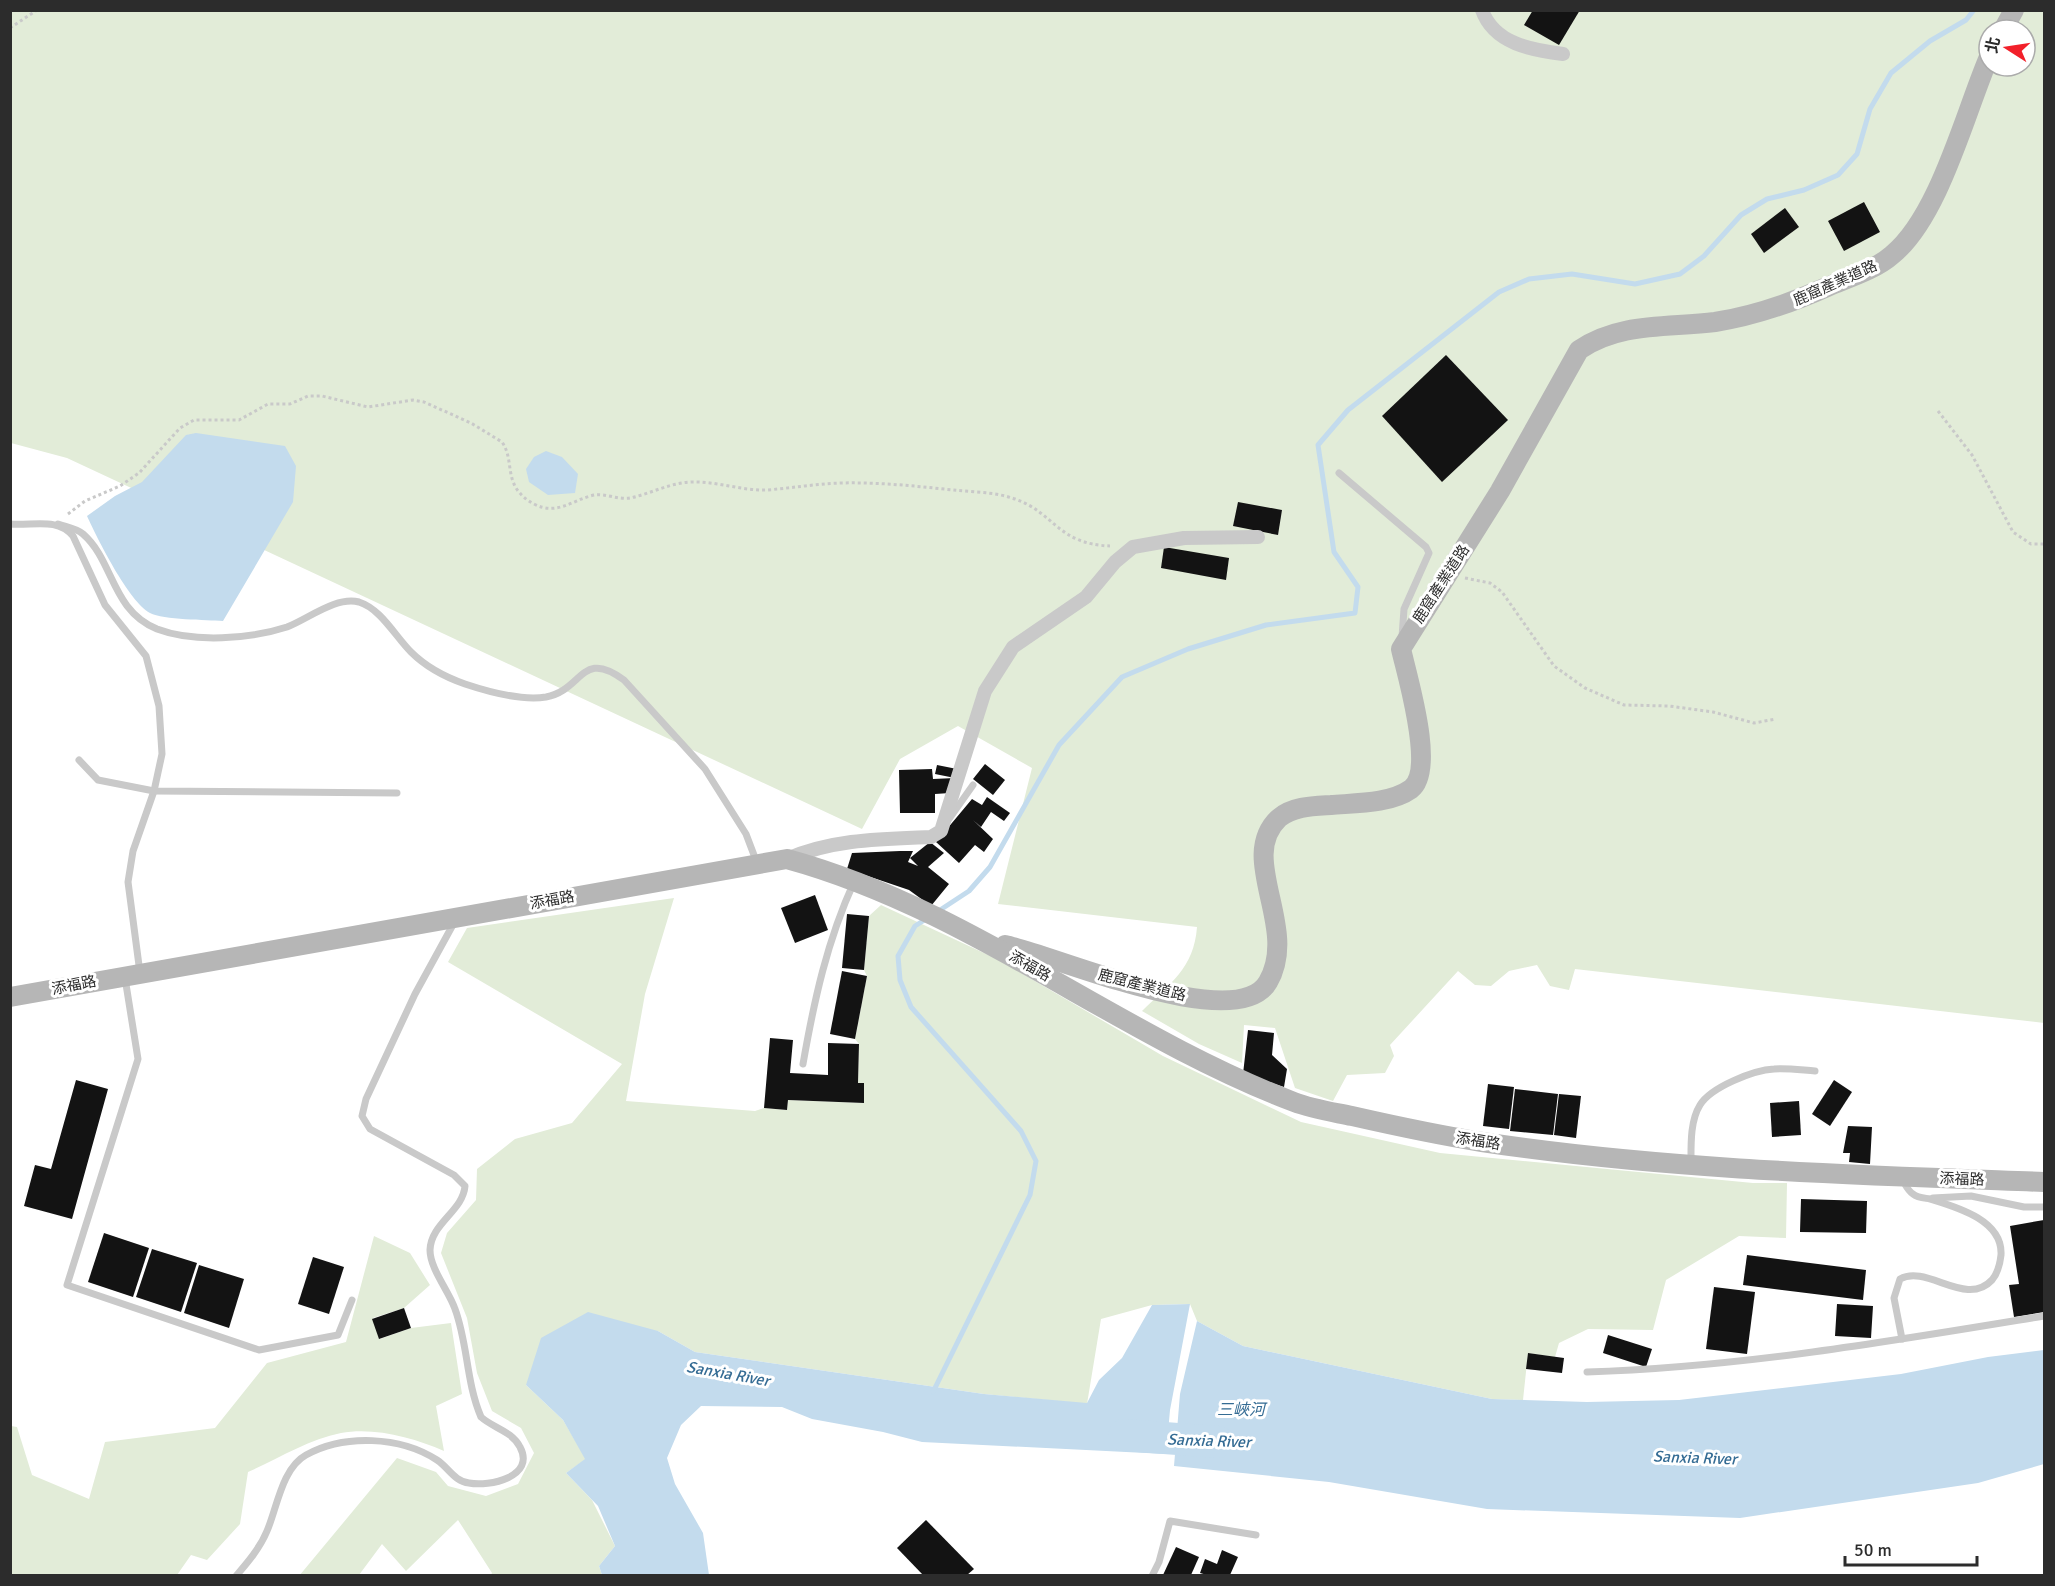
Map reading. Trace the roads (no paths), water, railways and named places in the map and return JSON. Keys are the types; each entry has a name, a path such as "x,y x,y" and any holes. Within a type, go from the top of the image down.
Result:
{"street":[{"path":"1482,10 1485,19 1501,38 1540,51 1563,54"},
{"name":"鹿窟產業道路","path":"988,942 1032,951 1157,992 1198,999 1232,1002 1252,997 1265,988 1277,958 1279,936 1265,876 1263,848 1266,834 1287,812 1309,807 1367,802 1397,795 1411,788 1418,779 1422,754 1401,648 1500,491 1580,350 1595,339 1621,331 1664,325 1714,322 1757,314 1793,302 1892,256 1918,224 1938,186 1981,78"},
{"path":"787,860 808,850 834,844 931,837 941,831 967,742 985,691 1013,647 1033,630 1086,597 1115,562 1133,547 1184,538 1258,537"},
{"name":"添福路","path":"10,997 757,863 787,860 855,880 988,942 1164,1043 1297,1103 1439,1136 1588,1156 1690,1164 2044,1182"}],"lane":[{"path":"1339,472 1426,547 1429,553 1404,609 1401,648"},
{"path":"10,524 58,524 83,535 94,548 127,606 141,621 159,629 203,636 246,638 289,626 342,602 357,602 369,607 411,652 438,673 466,684 534,698 563,690 593,668 609,669 624,680 705,769 746,834 757,863"},
{"path":"58,524 73,536 105,605 146,656 161,727 162,754 154,791 134,850 128,882 138,1059 68,1285 259,1350 338,1335 352,1300"},
{"path":"79,760 98,780 154,791 397,793"},
{"path":"941,831 973,785"},
{"path":"803,1064 820,973 842,908 855,880"},
{"path":"236,1575 257,1549 267,1531 291,1470 304,1456 323,1447 346,1441 370,1440 420,1451 439,1461 457,1480 477,1484 506,1479 515,1475 520,1467 523,1455 520,1446 501,1428 488,1423 481,1417 466,1369 455,1309 432,1260 430,1249 434,1235 462,1198 465,1186 454,1175 370,1129 362,1116 366,1100 415,994 458,916"},
{"path":"1690,1164 1694,1123 1699,1106 1708,1094 1724,1085 1770,1069 1815,1071"},
{"path":"1901,1176 1913,1194 1956,1208 1989,1226 1997,1235 2001,1248 1996,1275 1987,1285 1977,1289 1949,1286 1916,1275 1907,1275 1900,1279 1894,1298 1902,1339"},
{"path":"1927,1198 1971,1196 2025,1207 2044,1207"},
{"path":"1587,1372 1672,1369 1761,1360 2044,1316"},
{"path":"1152,1575 1159,1562 1170,1521 1256,1535"}],"water":[{"path":"196,433 285,446 296,466 293,502 223,621 165,617 150,613 142,607 114,569 87,516 115,496 142,482 186,435"},
{"path":"546,451 562,457 578,474 575,493 548,495 529,482 526,469 534,457"},
{"path":"1190,1304 1170,1410 1166,1454 922,1442 883,1432 812,1419 782,1407 701,1406 681,1425 667,1458 675,1484 703,1533 709,1575 602,1575 599,1566 615,1546 598,1506 566,1473 585,1459 563,1420 526,1385 541,1338 588,1312 658,1331 695,1352 984,1394 1087,1403 1099,1380 1122,1358 1152,1305"},
{"name":"三峽河","path":"1197,1321 1243,1346 1492,1399 1587,1402 1679,1400 1901,1374 1988,1357 2044,1350 2044,1464 1978,1483 1740,1518 1487,1509 1329,1482 1174,1466 1180,1394"}],"waterway":[{"path":"937,912 969,891 990,867 1059,745 1122,677 1188,649 1266,625 1355,613 1358,587 1334,552 1318,445 1348,410 1499,292 1529,279 1572,274 1635,284 1680,274 1704,256 1741,215 1767,199 1804,190 1838,175 1857,154 1870,109 1891,73 1930,41 1966,20 1974,10"},
{"path":"926,919 915,926 898,956 900,980 911,1007 1021,1131 1036,1161 1030,1195 933,1392"},
{"name":"Sanxia River","path":"1124,1435 1218,1442"}]}
